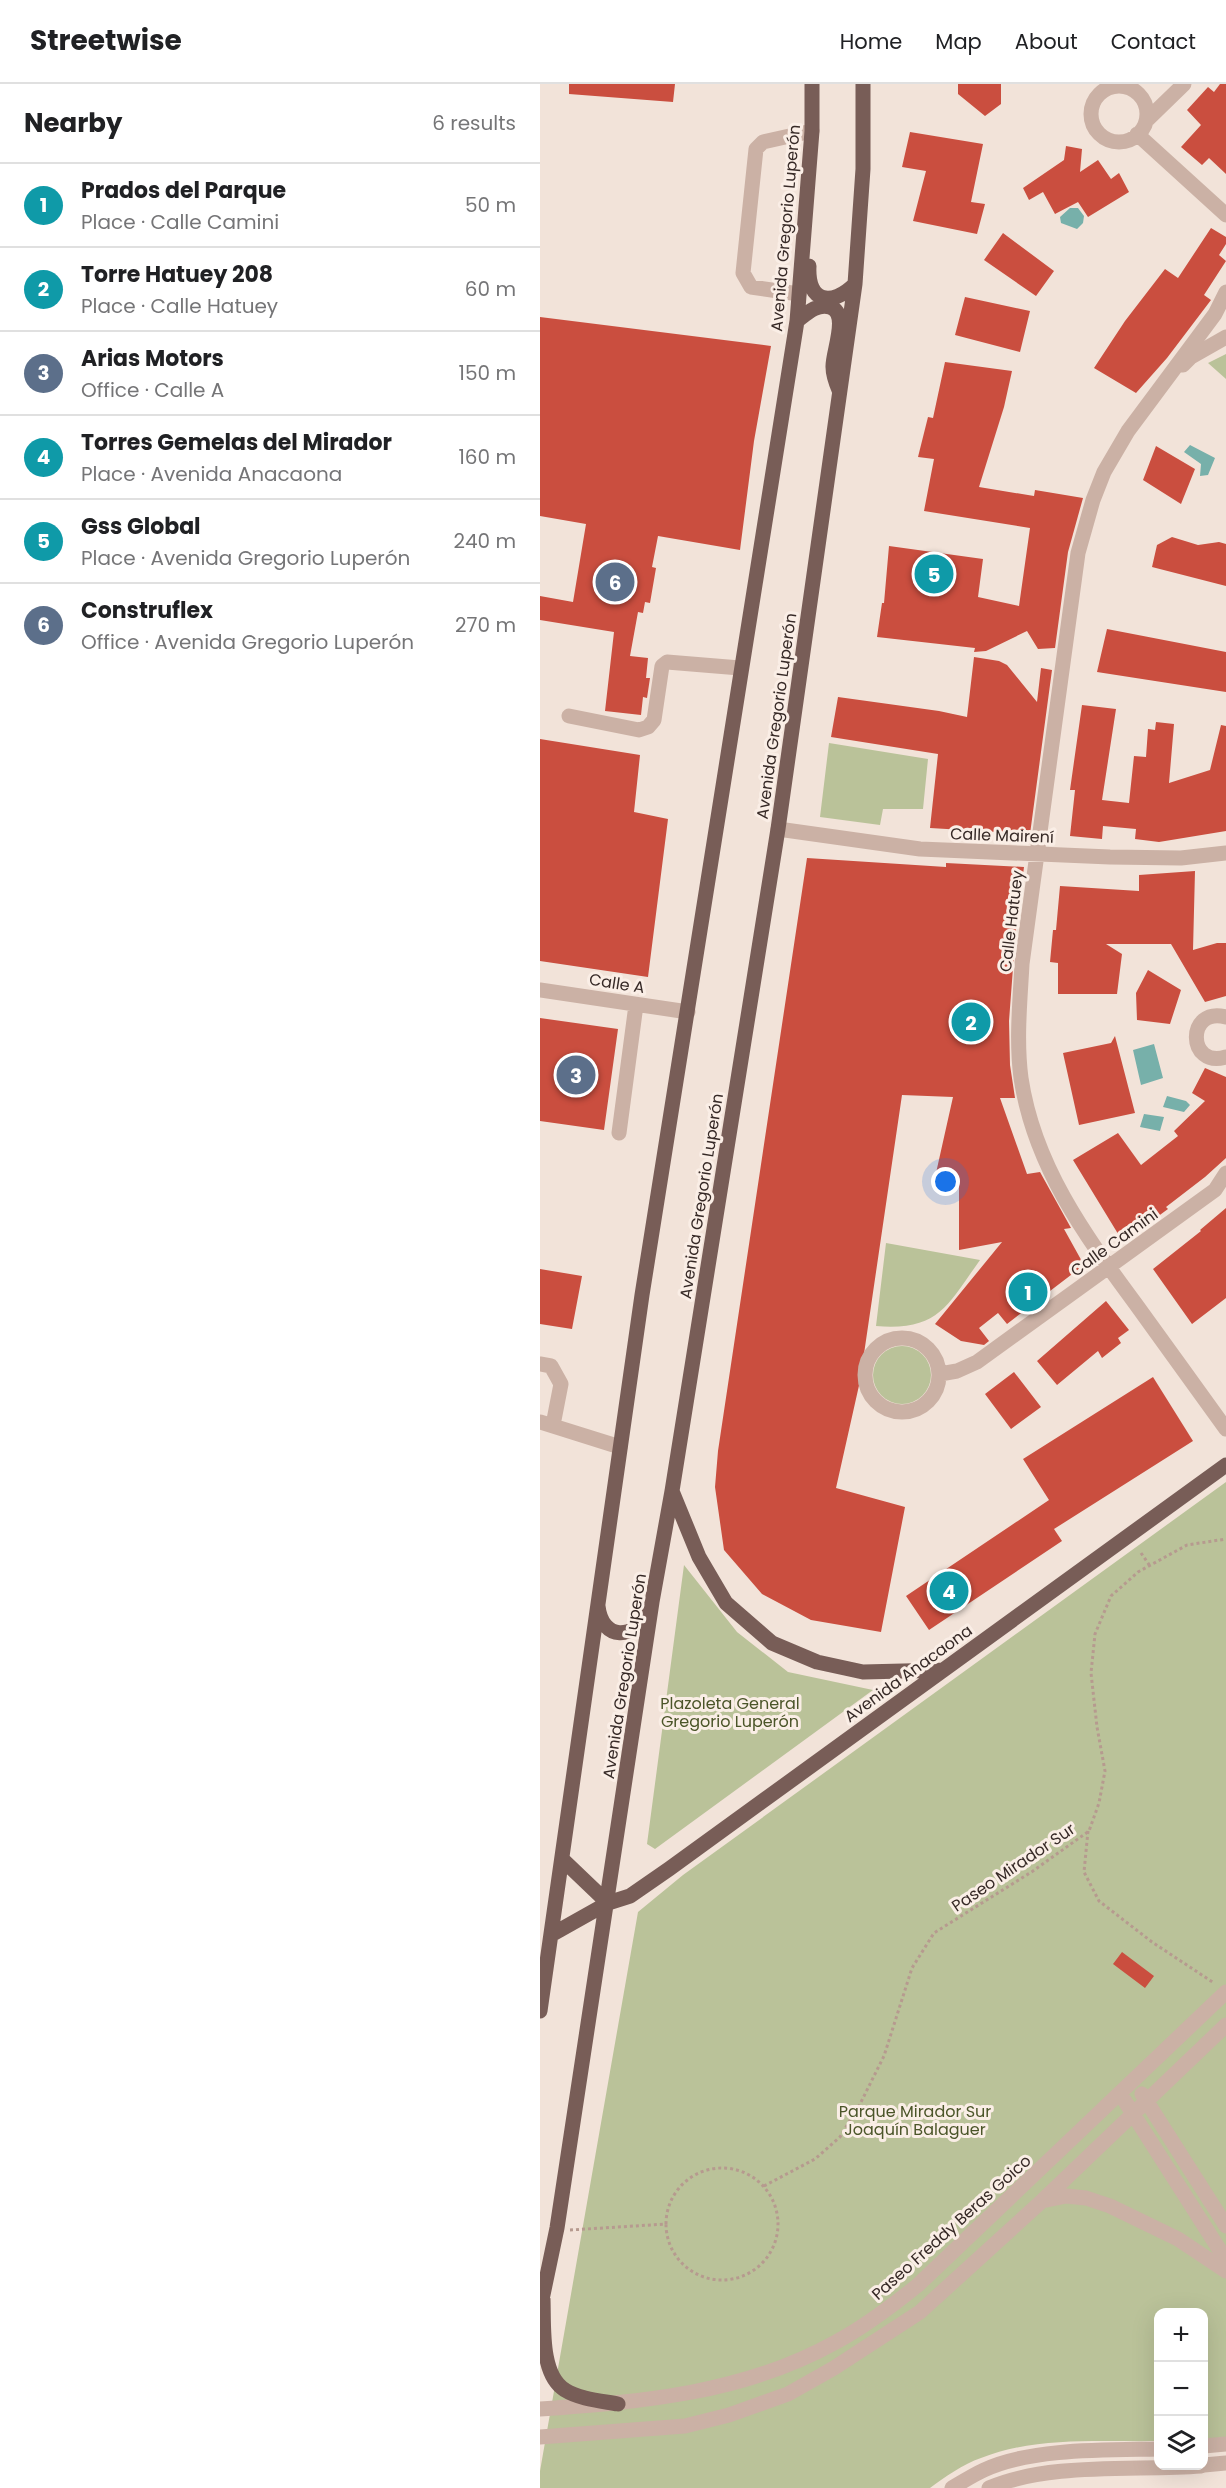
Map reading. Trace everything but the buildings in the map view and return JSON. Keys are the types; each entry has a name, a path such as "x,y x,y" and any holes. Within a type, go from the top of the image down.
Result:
{"main road":[{"name":"Avenida Gregorio Luperón","path":"540,2011 642,1295 797,321 812,131 812,84"},
{"name":"Avenida Gregorio Luperón","path":"540,2309 557,2228 652,1602 672,1491 778,829 855,284 863,169 863,84"},
{"path":"807,184 815,206 808,274 812,290 822,298 834,299 845,294 855,284"},
{"path":"797,321 820,307 832,308 836,311 840,324 832,369 840,393"},
{"name":"Avenida Anacaona","path":"551,1935 608,1903 630,1896 669,1869 1226,1465"},
{"path":"672,1491 699,1557 726,1603 772,1643 817,1662 863,1672 944,1670"},
{"path":"597,1600 599,1616 606,1627 623,1634 634,1631 644,1621 652,1602"},
{"path":"563,1860 608,1903"},
{"path":"543,2292 545,2358 554,2380 565,2390 618,2404"}],"street":[{"path":"1148,119 1147,107 1143,98 1127,87 1108,88 1094,100 1091,108 1093,126 1105,139 1123,143 1132,140 1145,127 1148,119 1184,84"},
{"path":"799,294 751,287 743,273 756,150 763,142 812,131"},
{"path":"1137,134 1226,215"},
{"name":"Calle Hatuey","path":"1226,292 1215,314 1128,431 1104,472 1093,500 1078,553 1022,964 1018,1029 1022,1080 1027,1106 1048,1168 1071,1214 1226,1429"},
{"name":"Calle Hatuey","path":"1164,384 1191,357 1226,337"},
{"path":"569,716 639,730 648,727 654,720 662,666 666,662 740,668"},
{"name":"Calle Mairení","path":"778,829 920,849 1181,858 1226,854"},
{"name":"Calle A","path":"540,990 688,1012"},
{"path":"619,1133 636,1005"},
{"path":"1226,1017 1206,1018 1197,1029 1196,1037 1200,1051 1213,1058 1226,1057"},
{"name":"Calle Camini","path":"940,1374 957,1371 977,1362 1220,1190 1226,1173"},
{"path":"899,1338 911,1339 927,1347 938,1362 940,1374 938,1386 932,1397 923,1406 906,1412 887,1410 877,1403 869,1393 865,1381 865,1369 869,1357 877,1347 899,1338"},
{"path":"540,1364 551,1366 561,1384 546,1424 620,1447"},
{"name":"Paseo Freddy Beras Goico","path":"540,2409 618,2404 698,2392 758,2376 836,2343 882,2314 918,2285 1121,2095 1221,1989"},
{"path":"540,2437 685,2426 729,2415 788,2394 834,2368 920,2312 1042,2201 1226,2025"},
{"path":"1134,2081 1226,2226"},
{"path":"1121,2095 1226,2260"},
{"path":"1042,2201 1066,2196 1086,2198 1110,2206 1178,2239 1226,2271"},
{"path":"1208,2446 1226,2444"},
{"path":"952,2488 985,2469 1020,2458 1068,2452 1154,2449"},
{"path":"1208,2464 1226,2463"},
{"path":"989,2488 1020,2477 1047,2472 1154,2467"}],"path":[{"name":"Paseo Mirador Sur","path":"764,2186 815,2159 840,2137 884,2056 912,1968 934,1933 1034,1871 1089,1831 1099,1803 1105,1771 1091,1673 1095,1634 1111,1596 1138,1572 1187,1545 1226,1539"},
{"path":"1141,1553 1150,1566"},
{"path":"1089,1831 1084,1872 1099,1901 1152,1942 1221,1989"},
{"path":"731,2168 749,2174 764,2186 775,2203 779,2222 776,2242 766,2259 752,2272 733,2280 713,2280 694,2273 679,2261 669,2244 666,2224 669,2205 679,2188 693,2176 711,2169 731,2168"},
{"path":"557,2228 577,2231 666,2224"}],"green space":[{"path":"1226,354 1226,379 1208,363"},
{"path":"829,743 928,759 923,809 883,809 880,825 820,817"},
{"path":"886,1243 980,1260 949,1302 928,1319 914,1324 876,1326"},
{"path":"896,1346 908,1346 923,1354 931,1369 931,1381 923,1396 908,1404 896,1404 881,1396 873,1381 873,1369 881,1354"},
{"name":"Parque Mirador Sur Joaquín Balaguer","path":"1226,1482 1226,2437 1208,2439 1208,2308 1154,2308 1154,2441 1068,2442 1024,2446 974,2461 954,2471 930,2488 540,2488 540,2471 638,1912 683,1875"},
{"name":"Plazoleta General Gregorio Luperón","path":"684,1565 737,1632 788,1672 873,1690 655,1849 647,1844"}],"water":[{"path":"1070,208 1078,208 1084,216 1083,223 1077,229 1061,223 1060,217"},
{"path":"1190,445 1215,458 1208,475 1200,476 1201,464 1184,452"},
{"path":"1154,1044 1163,1078 1141,1085 1133,1050"},
{"path":"1167,1096 1186,1101 1190,1105 1184,1112 1163,1107"},
{"path":"1144,1114 1164,1117 1160,1131 1140,1127"}],"place":[{"name":"Gss Global","path":"934,574"},
{"name":"Construflex","path":"615,582"},
{"name":"Torre Hatuey 208","path":"971,1022"},
{"name":"Arias Motors","path":"576,1075"},
{"name":"Prados del Parque","path":"1028,1292"},
{"name":"Torres Gemelas del Mirador","path":"949,1591"}]}
